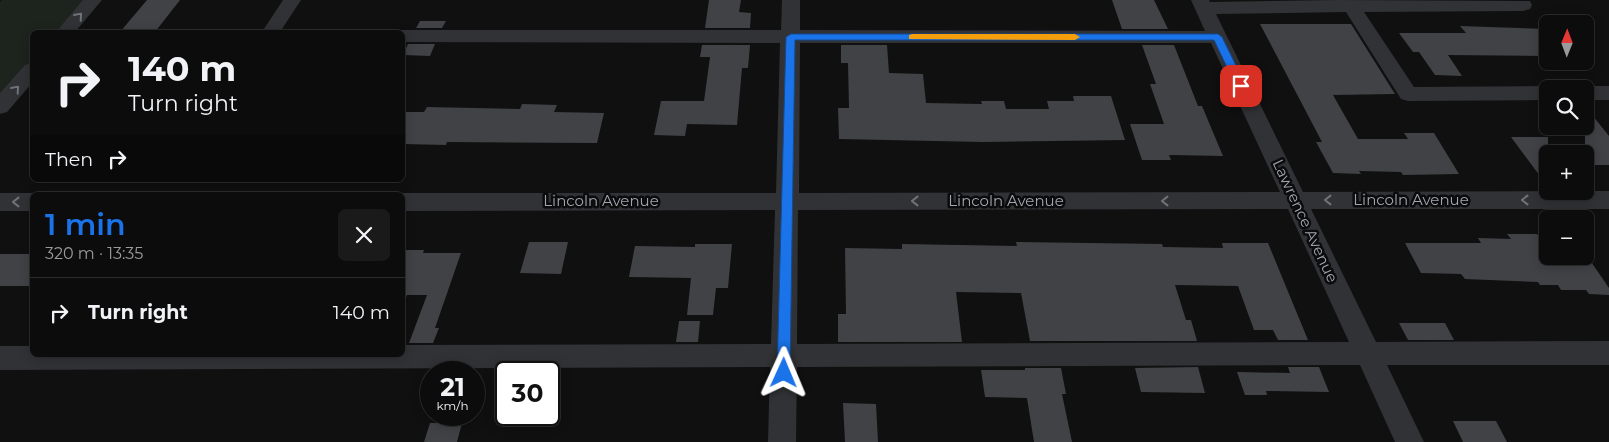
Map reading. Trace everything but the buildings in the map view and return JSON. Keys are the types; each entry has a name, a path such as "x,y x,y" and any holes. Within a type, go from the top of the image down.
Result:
{"street":[{"path":"67,30 94,0"},
{"path":"272,30 292,0"},
{"path":"782,442 791,0"},
{"path":"1349,3 1408,94 1539,93"},
{"path":"1202,4 1523,5"},
{"name":"Lawrence Avenue","path":"1202,4 1410,442"},
{"path":"405,36 1218,37"},
{"path":"0,108 30,72"},
{"path":"1594,93 1609,93"},
{"name":"Lincoln Avenue","path":"405,202 1609,200"},
{"path":"0,202 30,202"},
{"path":"405,357 1609,353"},
{"path":"0,358 392,357"}],"shaded area":[{"path":"2,0 87,0 60,30 30,30 30,64 0,98 0,2"}],"slow traffic":[{"path":"912,37 1075,37"}],"route":[{"path":"784,373 791,37 1218,37 1241,86"}]}
